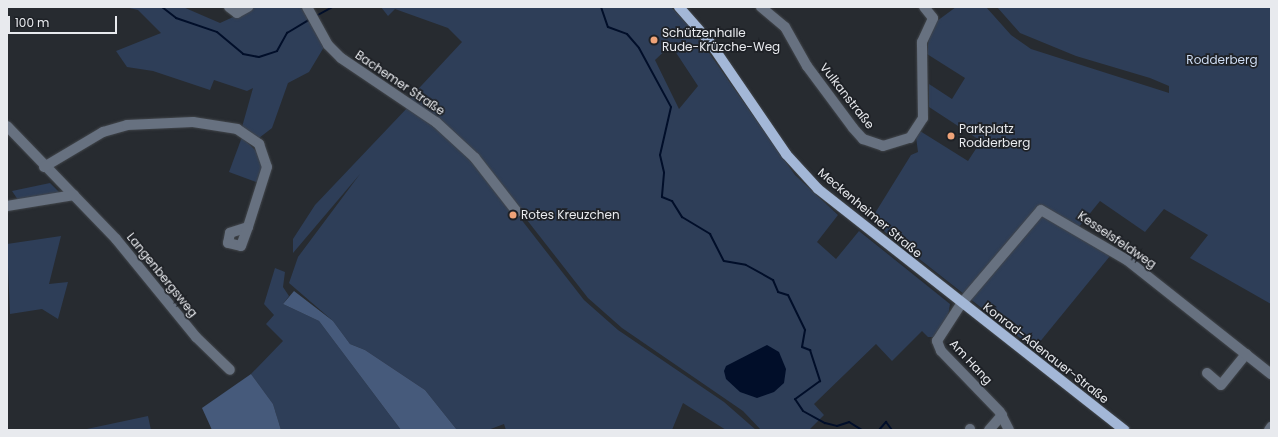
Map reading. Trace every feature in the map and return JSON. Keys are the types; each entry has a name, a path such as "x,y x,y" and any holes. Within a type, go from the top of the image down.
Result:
{"main road":[{"name":"Meckenheimer Straße","path":"679,7 709,41 798,169 834,203 952,296"},
{"name":"Konrad-Adenauer-Straße","path":"952,296 1124,430"}],"street":[{"path":"229,7 238,13 248,7"},
{"name":"Vulkanstraße","path":"761,7 785,27 808,66 853,128 863,139 883,146 910,138 921,122 922,42 933,18 924,7"},
{"name":"Bachemer Straße","path":"310,14 341,58 436,122 475,158 517,212"},
{"path":"44,167 103,132 127,125 193,122 237,129 259,144 268,167 248,227"},
{"name":"Langenbergsweg","path":"7,126 44,167 74,195 116,239 196,337 230,370"},
{"path":"7,206 74,195"},
{"name":"Kesselsfeldweg","path":"961,304 1041,210 1127,260 1271,374"},
{"name":"Am Hang","path":"961,304 941,331 937,341 941,351 1002,415 1009,430"},
{"path":"1207,373 1221,385 1246,354"},
{"path":"989,430 1002,415"}],"green space":[{"path":"125,7 183,7 220,23 255,7 301,7 324,47 309,72 288,83 272,128 259,138 242,127 253,88 247,91 214,80 210,90 153,71 127,67 116,51 161,33 138,10"},
{"path":"381,7 671,7 693,30 795,175 838,215 817,242 836,259 859,231 950,304 948,316 935,337 928,337 922,331 892,361 876,344 814,404 824,415 809,430 761,430 743,411 622,328 588,298 477,156 408,100 462,42 448,28 395,9 388,16","holes":["671,45 698,86 679,109 655,60"]},
{"name":"Rodderberg","path":"956,7 986,7 1011,35 1031,49 1169,93 1169,86 1150,78 1076,56 1020,33 997,7 1271,7 1271,304 1190,258 1208,235 1164,209 1145,232 1100,201 1074,233 1110,256 1034,349 885,232 872,218 911,155 918,152 916,137 920,131 968,161 981,141 929,107 929,84 952,99 965,78 927,54 929,36 937,21"},
{"path":"409,106 474,159 584,300 618,330 724,402 756,430 726,430 683,403 672,430 506,430 504,424 488,430 457,430 425,390 365,350 350,344 333,321 289,283 298,257 360,174 293,253 293,239 315,205"},
{"path":"242,137 259,154 262,169 259,183 229,172"},
{"path":"50,183 61,194 18,200 12,191"},
{"path":"61,236 49,284 68,282 58,319 42,309 10,314 7,244"},
{"path":"275,268 285,272 283,287 289,296 283,304 319,321 401,430 281,430 273,404 251,374 283,341 266,324 274,315 264,304"},
{"path":"148,416 151,430 149,430 82,430"}],"shaded area":[{"path":"294,291 333,321 350,344 365,350 425,390 457,430 401,430 319,321 283,304"},
{"path":"767,345 779,352 786,369 784,383 774,392 757,398 740,392 726,379 724,371 726,366"},
{"path":"251,374 273,404 281,430 212,430 202,408"}],"waterway":[{"path":"162,7 176,18 217,32 243,54 259,57 277,51 287,33 310,19"},
{"path":"316,16 332,7"},
{"path":"601,7 608,27 627,34 639,48 671,107 660,155 664,173 662,197 672,201 682,217 710,234 724,261 746,265 773,280 778,292 788,295 805,330 802,347 810,350 820,381 795,399 803,411 825,423 837,426 849,422 862,430"},
{"path":"879,430 886,422 892,430"}],"place":[{"name":"Schützenhalle Rude-Krüzche-Weg","path":"654,40"},
{"name":"Parkplatz Rodderberg","path":"951,136"},
{"name":"Rotes Kreuzchen","path":"513,215"}]}
